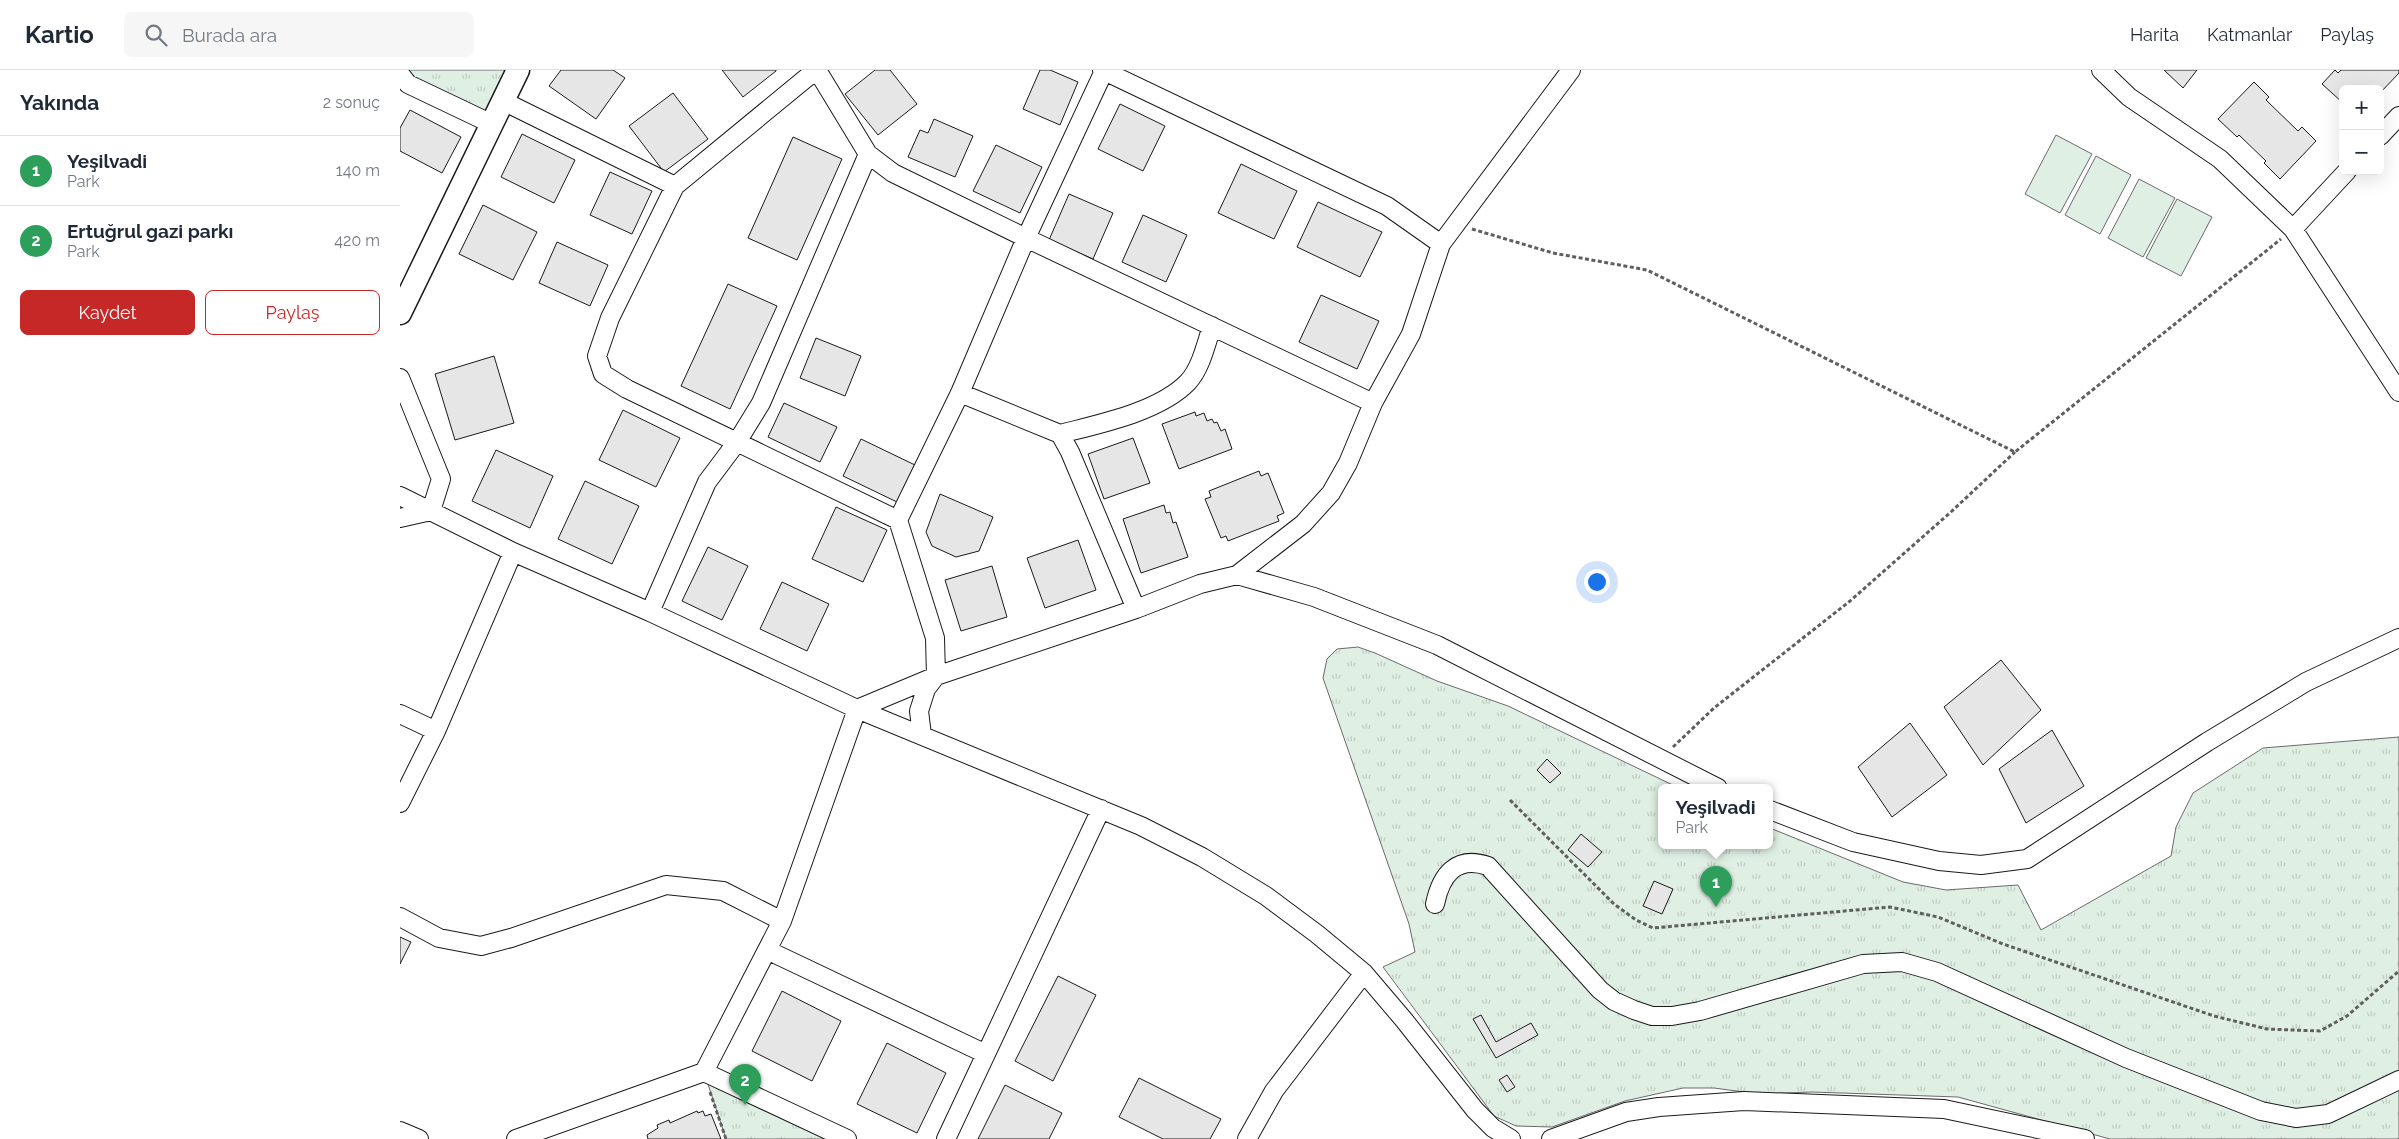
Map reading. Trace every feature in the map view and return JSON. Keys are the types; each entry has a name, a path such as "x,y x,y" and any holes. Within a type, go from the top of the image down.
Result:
{"main road":[{"path":"400,313 518,70"}],"street":[{"path":"898,520 627,389 603,374 597,356 610,318 675,186 817,70 868,154 894,173 1373,403"},
{"path":"516,1139 704,1072 782,921 857,709 936,676 1136,608 1200,584 1237,575 1303,524 1331,494 1348,463 1373,403 1411,334 1441,244 1454,224 1571,70"},
{"path":"2101,70 2129,97 2220,159 2292,230 2399,392"},
{"path":"922,735 919,723 921,700 936,676 935,638 898,520 960,393 1026,238 1103,71 1387,206 1441,244"},
{"path":"400,74 408,84 492,124"},
{"path":"503,100 675,186"},
{"path":"2384,132 2399,116"},
{"path":"650,612 707,482 737,442 761,403 868,154"},
{"path":"2292,230 2343,175"},
{"path":"1060,434 1142,409 1170,396 1188,382 1202,357 1212,326"},
{"path":"400,378 440,479 432,511"},
{"path":"960,393 1060,434 1070,452 1136,608"},
{"path":"400,496 513,552 650,612 857,709 1142,826 1202,856 1266,896 1317,934 1364,973 1404,1020 1474,1110 1493,1128 1511,1139"},
{"path":"400,518 432,511"},
{"path":"400,803 436,731 513,552"},
{"path":"1237,575 1314,597 1436,645 1710,784"},
{"path":"1773,811 1853,842 1939,861 1981,865 2027,859 2199,747 2306,682 2399,638"},
{"path":"400,714 436,731"},
{"path":"946,1139 1101,809"},
{"path":"1435,904 1438,887 1454,868 1466,863 1488,866 1600,990 1614,1001 1652,1016 1672,1016 1700,1011 1862,964 1902,962 1937,972 2126,1058 2261,1111 2296,1118 2328,1114 2399,1080"},
{"path":"400,917 439,938 481,946 512,938 666,885 723,891 782,921"},
{"path":"767,950 986,1054"},
{"path":"1246,1139 1274,1091 1364,973"},
{"path":"704,1072 847,1139"},
{"path":"1551,1139 1626,1112 1676,1105 1744,1100 1944,1109 2085,1139"},
{"path":"400,1131 419,1139"}],"path":[{"path":"1454,224 1553,253 1647,270 2015,452"},
{"path":"1660,758 1714,708 1850,601 1952,511 2015,452 2292,230"},
{"path":"1510,800 1614,904 1636,920 1653,928 1890,907 1912,910 1938,917 2004,944 2214,1016 2267,1029 2305,1032 2320,1031 2347,1016 2399,971"},
{"path":"704,1072 726,1139"}],"green space":[{"path":"400,70 518,70 492,124"},
{"path":"2056,135 2092,154 2060,213 2025,194"},
{"path":"2096,156 2131,175 2100,234 2065,215"},
{"path":"2139,179 2175,198 2143,257 2108,238"},
{"path":"2177,199 2212,217 2181,276 2146,258"},
{"path":"1358,647 1437,681 1508,706 1671,784 1658,784 1658,849 1773,849 1773,829 1903,882 1946,890 2018,885 2041,930 2171,856 2176,827 2193,793 2263,748 2399,737 2399,1139 2110,1139 1958,1097 1812,1092 1759,1094 1714,1088 1683,1088 1625,1101 1552,1127 1516,1126 1494,1116 1383,967 1415,952 1409,924 1323,678 1327,659 1337,649"},
{"path":"704,1072 847,1139 726,1139"}],"building":[{"path":"561,70 613,70 625,78 596,119 549,86"},
{"path":"722,70 776,70 776,71 743,97"},
{"path":"875,70 890,70 917,104 878,135 845,94"},
{"path":"1040,70 1050,70 1078,82 1060,125 1023,109"},
{"path":"2164,70 2197,70 2183,88"},
{"path":"2335,70 2338,73 2341,70 2399,70 2399,73 2384,89 2384,85 2339,85 2339,99 2322,84"},
{"path":"2254,82 2269,97 2266,100 2298,131 2302,127 2316,141 2280,179 2264,163 2266,161 2239,135 2237,137 2218,119"},
{"path":"673,93 708,139 664,172 629,126"},
{"path":"1120,104 1165,126 1143,171 1098,149"},
{"path":"410,110 461,137 442,173 400,151 400,128"},
{"path":"934,119 973,136 955,177 908,157 920,130 928,133"},
{"path":"522,134 575,160 554,203 501,177"},
{"path":"793,137 842,159 797,260 748,238"},
{"path":"996,145 1042,167 1020,213 973,191"},
{"path":"1241,164 1297,191 1274,239 1218,213"},
{"path":"610,172 652,191 632,234 590,215"},
{"path":"1069,194 1113,213 1093,259 1049,240"},
{"path":"1318,202 1382,232 1360,277 1297,247"},
{"path":"483,205 537,232 513,280 459,254"},
{"path":"1143,215 1187,235 1166,282 1122,262"},
{"path":"557,242 608,265 590,306 539,283"},
{"path":"728,284 777,306 730,409 681,386"},
{"path":"1321,295 1379,321 1357,369 1299,342"},
{"path":"816,338 861,356 845,396 800,378"},
{"path":"494,356 514,423 455,440 435,374"},
{"path":"784,403 837,427 820,462 768,437"},
{"path":"623,410 680,438 656,487 599,460"},
{"path":"1195,412 1196,416 1204,413 1207,421 1212,419 1214,423 1217,422 1221,431 1225,429 1232,449 1179,469 1162,424"},
{"path":"1133,438 1150,483 1104,499 1088,454"},
{"path":"861,439 915,465 897,502 843,476"},
{"path":"496,450 553,476 530,528 472,501"},
{"path":"1259,471 1261,476 1268,473 1284,513 1277,516 1279,521 1228,541 1226,536 1221,538 1205,499 1211,497 1209,491"},
{"path":"585,481 639,506 612,564 558,539"},
{"path":"940,494 993,517 979,551 956,557 932,546 926,532"},
{"path":"1164,505 1166,513 1170,512 1173,523 1176,522 1188,557 1141,573 1123,519"},
{"path":"836,507 887,530 863,582 812,559"},
{"path":"1078,540 1096,590 1045,608 1027,558"},
{"path":"708,547 748,566 722,620 682,601"},
{"path":"992,566 1007,617 961,631 945,580"},
{"path":"782,582 829,604 807,651 760,629"},
{"path":"2001,660 2041,710 1983,765 1944,707"},
{"path":"1910,723 1947,775 1892,817 1858,767"},
{"path":"2052,730 2084,786 2026,823 1999,769"},
{"path":"1547,759 1561,773 1550,783 1537,770"},
{"path":"1581,834 1602,852 1588,867 1568,850"},
{"path":"1654,881 1673,889 1662,914 1643,906"},
{"path":"400,937 411,942 400,964"},
{"path":"1058,976 1096,995 1053,1081 1015,1061"},
{"path":"782,991 841,1021 812,1081 752,1051"},
{"path":"1481,1015 1496,1042 1531,1023 1538,1035 1496,1058 1473,1019"},
{"path":"887,1043 946,1073 917,1133 857,1104"},
{"path":"1507,1075 1515,1087 1507,1092 1499,1080"},
{"path":"1139,1078 1221,1119 1210,1139 1163,1139 1119,1117"},
{"path":"1005,1085 1062,1113 1049,1139 978,1139"},
{"path":"697,1111 698,1113 703,1111 705,1116 711,1114 721,1139 648,1139 647,1135 658,1128 657,1125 669,1120 670,1123"}],"place":[{"name":"Yeşilvadi","path":"1716,907"},
{"name":"Ertuğrul gazi parkı","path":"745,1105"}]}
